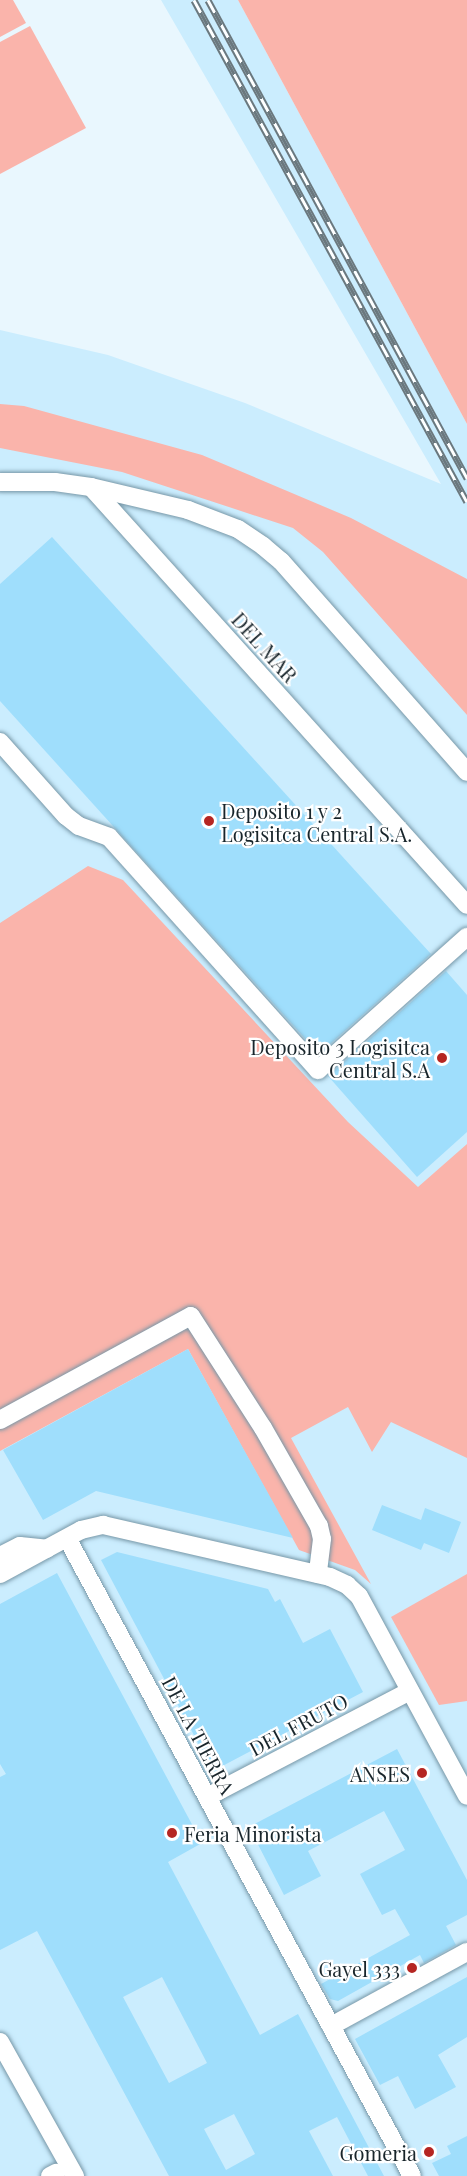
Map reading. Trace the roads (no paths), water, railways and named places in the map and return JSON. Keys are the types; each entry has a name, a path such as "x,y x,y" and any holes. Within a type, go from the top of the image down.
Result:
{"street":[{"path":"0,482 55,482 91,487 188,510 238,529 281,561 467,771"},
{"name":"DEL MAR","path":"91,487 467,905"},
{"path":"0,742 66,816 79,826 109,837 318,1070 467,938"},
{"path":"0,1420 191,1316 263,1428 319,1527 322,1539 318,1574"},
{"path":"0,1574 92,1526 115,1527 318,1574 346,1585 358,1596 467,1796"},
{"name":"DE LA TIERRA","path":"67,1538 412,2176"},
{"path":"0,1556 20,1546 47,1549"},
{"name":"DEL FRUTO","path":"207,1797 410,1691"},
{"path":"331,2026 467,1953"},
{"path":"0,2042 75,2176"}],"railway":[{"path":"194,0 467,502"},
{"path":"208,0 467,478"}],"place":[{"name":"Deposito 1 y 2 Logisitca Central S.A.","path":"209,821"},
{"name":"Deposito 3 Logisitca Central S.A","path":"442,1058"},
{"name":"ANSES","path":"422,1773"},
{"name":"Feria Minorista","path":"172,1833"},
{"name":"Gayel 333","path":"412,1968"},
{"name":"Gomeria","path":"429,2152"}]}
